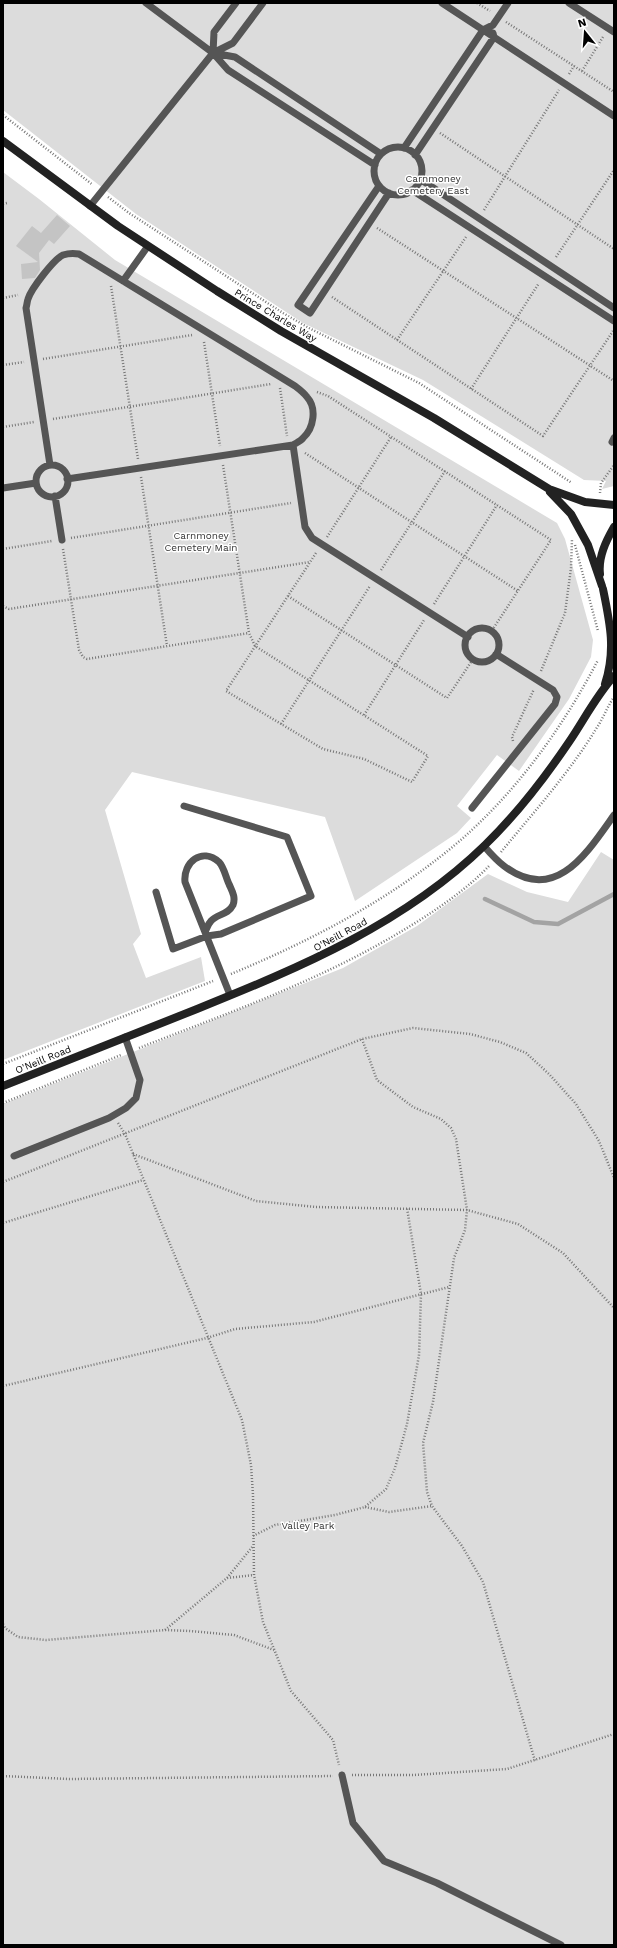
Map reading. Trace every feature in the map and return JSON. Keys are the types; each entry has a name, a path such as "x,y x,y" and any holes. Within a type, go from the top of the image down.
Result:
{"main road":[{"name":"Prince Charles Way","path":"3,141 90,206 148,246 281,331 434,418 549,490 585,502 614,505"},
{"name":"Prince Charles Way","path":"549,490 571,514 588,545 602,587"},
{"path":"614,527 606,540 601,555 600,571 602,587 614,610"},
{"name":"O'Neill Road","path":"602,587 610,625 612,654 604,687"},
{"name":"O'Neill Road","path":"3,1086 313,960 370,931 443,882 484,846 509,821 546,775 570,741 604,687 614,676"}],"lane":[{"path":"146,3 212,53 228,70 375,165"},
{"path":"212,53 214,32 236,3"},
{"path":"90,206 212,53 233,43 263,3"},
{"path":"442,3 614,116"},
{"path":"404,148 482,30 493,25 508,3"},
{"path":"570,3 611,30"},
{"path":"415,155 494,37 493,25"},
{"path":"212,53 235,57 381,154"},
{"path":"307,121 314,110"},
{"path":"395,147 404,148 415,155 421,169 420,180 412,190 400,195 389,193 379,186 374,172 375,165 381,154 395,147"},
{"path":"420,180 614,308"},
{"path":"379,186 298,306 310,313 389,193"},
{"path":"412,190 614,321"},
{"path":"123,281 148,246"},
{"path":"50,466 26,308 27,300 56,261 62,256 71,253 79,254 202,332 295,386 308,398 314,408 313,418 303,438 291,446 67,479"},
{"path":"291,446 305,527 309,534 322,544 468,637"},
{"path":"50,466 59,467 66,474 67,479 66,489 62,493 55,496 42,494 36,483 40,470 50,466"},
{"path":"3,488 36,483"},
{"path":"55,496 62,540"},
{"path":"482,628 491,632 498,642 496,654 484,662 473,659 465,647 468,637 476,629 482,628"},
{"path":"472,808 555,704 557,697 553,690 496,654"},
{"path":"156,892 173,949 206,934 221,934 311,896 287,837 184,806"},
{"path":"484,846 503,865 523,877 543,880 556,878 568,870 581,858 614,815"},
{"path":"206,934 211,920 227,912 232,906 234,900 220,863 207,857 194,859 189,864 184,874 185,882 230,995"},
{"path":"14,1156 114,1115 126,1108 136,1098 140,1080 125,1037"},
{"path":"342,1775 353,1823 384,1861 437,1883 561,1945"}],"path":[{"path":"477,3 614,92"},
{"path":"582,71 611,30"},
{"path":"478,218 574,66"},
{"path":"3,115 129,213 309,328 419,384 572,483"},
{"path":"433,129 614,249"},
{"path":"3,204 7,203"},
{"path":"370,223 614,381"},
{"path":"397,340 472,228"},
{"path":"324,292 543,436 614,329"},
{"path":"3,365 202,332 249,633 255,646 428,756 412,782 364,759 323,749 226,691 255,646 310,562 359,488 391,437"},
{"path":"3,427 279,383 291,446 359,488 518,591"},
{"path":"315,391 328,396 551,540 491,632"},
{"path":"599,493 601,483 614,465"},
{"path":"281,724 444,471"},
{"path":"3,549 301,501"},
{"path":"541,672 565,613 571,568 572,535 600,638"},
{"path":"62,540 79,653 83,657 88,659 249,633"},
{"path":"3,606 9,609 310,562"},
{"path":"288,596 447,698 473,659"},
{"path":"3,1064 269,958 327,929 384,897 437,860 470,832 530,766 553,735 586,684 599,659 600,652"},
{"path":"516,754 512,737 535,687"},
{"path":"512,839 550,794 571,765 596,729 614,697"},
{"path":"3,1182 362,1039 413,1028 470,1034 500,1042 526,1053 576,1104 600,1141 614,1178"},
{"path":"362,1039 378,1080 413,1107 441,1119 451,1128 456,1139 467,1210 465,1230 454,1258 433,1402 423,1443 427,1492 432,1506 462,1546 483,1582 535,1761"},
{"path":"114,1115 125,1134 207,1338 229,1384 242,1420 251,1465 254,1575 262,1622 292,1691 333,1740 342,1775"},
{"path":"133,1154 256,1201 316,1207 467,1210 518,1224 563,1253 614,1308"},
{"path":"3,1223 143,1180"},
{"path":"253,1536 276,1525 334,1515 365,1507 386,1489 395,1468 408,1424 419,1354 421,1314 420,1294 407,1208"},
{"path":"3,1386 207,1338 235,1329 314,1322 449,1287"},
{"path":"365,1507 389,1512 432,1506"},
{"path":"165,1630 227,1578 253,1545"},
{"path":"227,1578 254,1575"},
{"path":"3,1624 5,1628 18,1637 46,1640 165,1630 234,1635 274,1650"},
{"path":"3,1776 69,1779 414,1774 507,1769 614,1734"}],"green space":[{"name":"Carnmoney Cemetery East","path":"3,3 614,3 614,486 602,489 606,481 584,480 423,380 303,323 136,214 3,110"},
{"name":"Carnmoney Cemetery Main","path":"3,172 115,260 557,523 565,539 593,640 591,657 569,699 519,771 497,755 457,806 471,818 457,833 355,901 325,817 132,772 105,810 141,934 133,944 146,978 201,957 205,981 3,1060"},
{"name":"Valley Park","path":"601,852 614,860 614,1945 3,1945 3,1104 343,968 417,926 488,874 527,892 568,902"}],"building":[{"path":"57,215 70,226 54,244 49,240 39,253 40,270 35,278 22,279 21,264 38,262 16,246 32,226 41,233"}],"waterway":[{"path":"485,899 534,922 558,924 614,894"}]}
